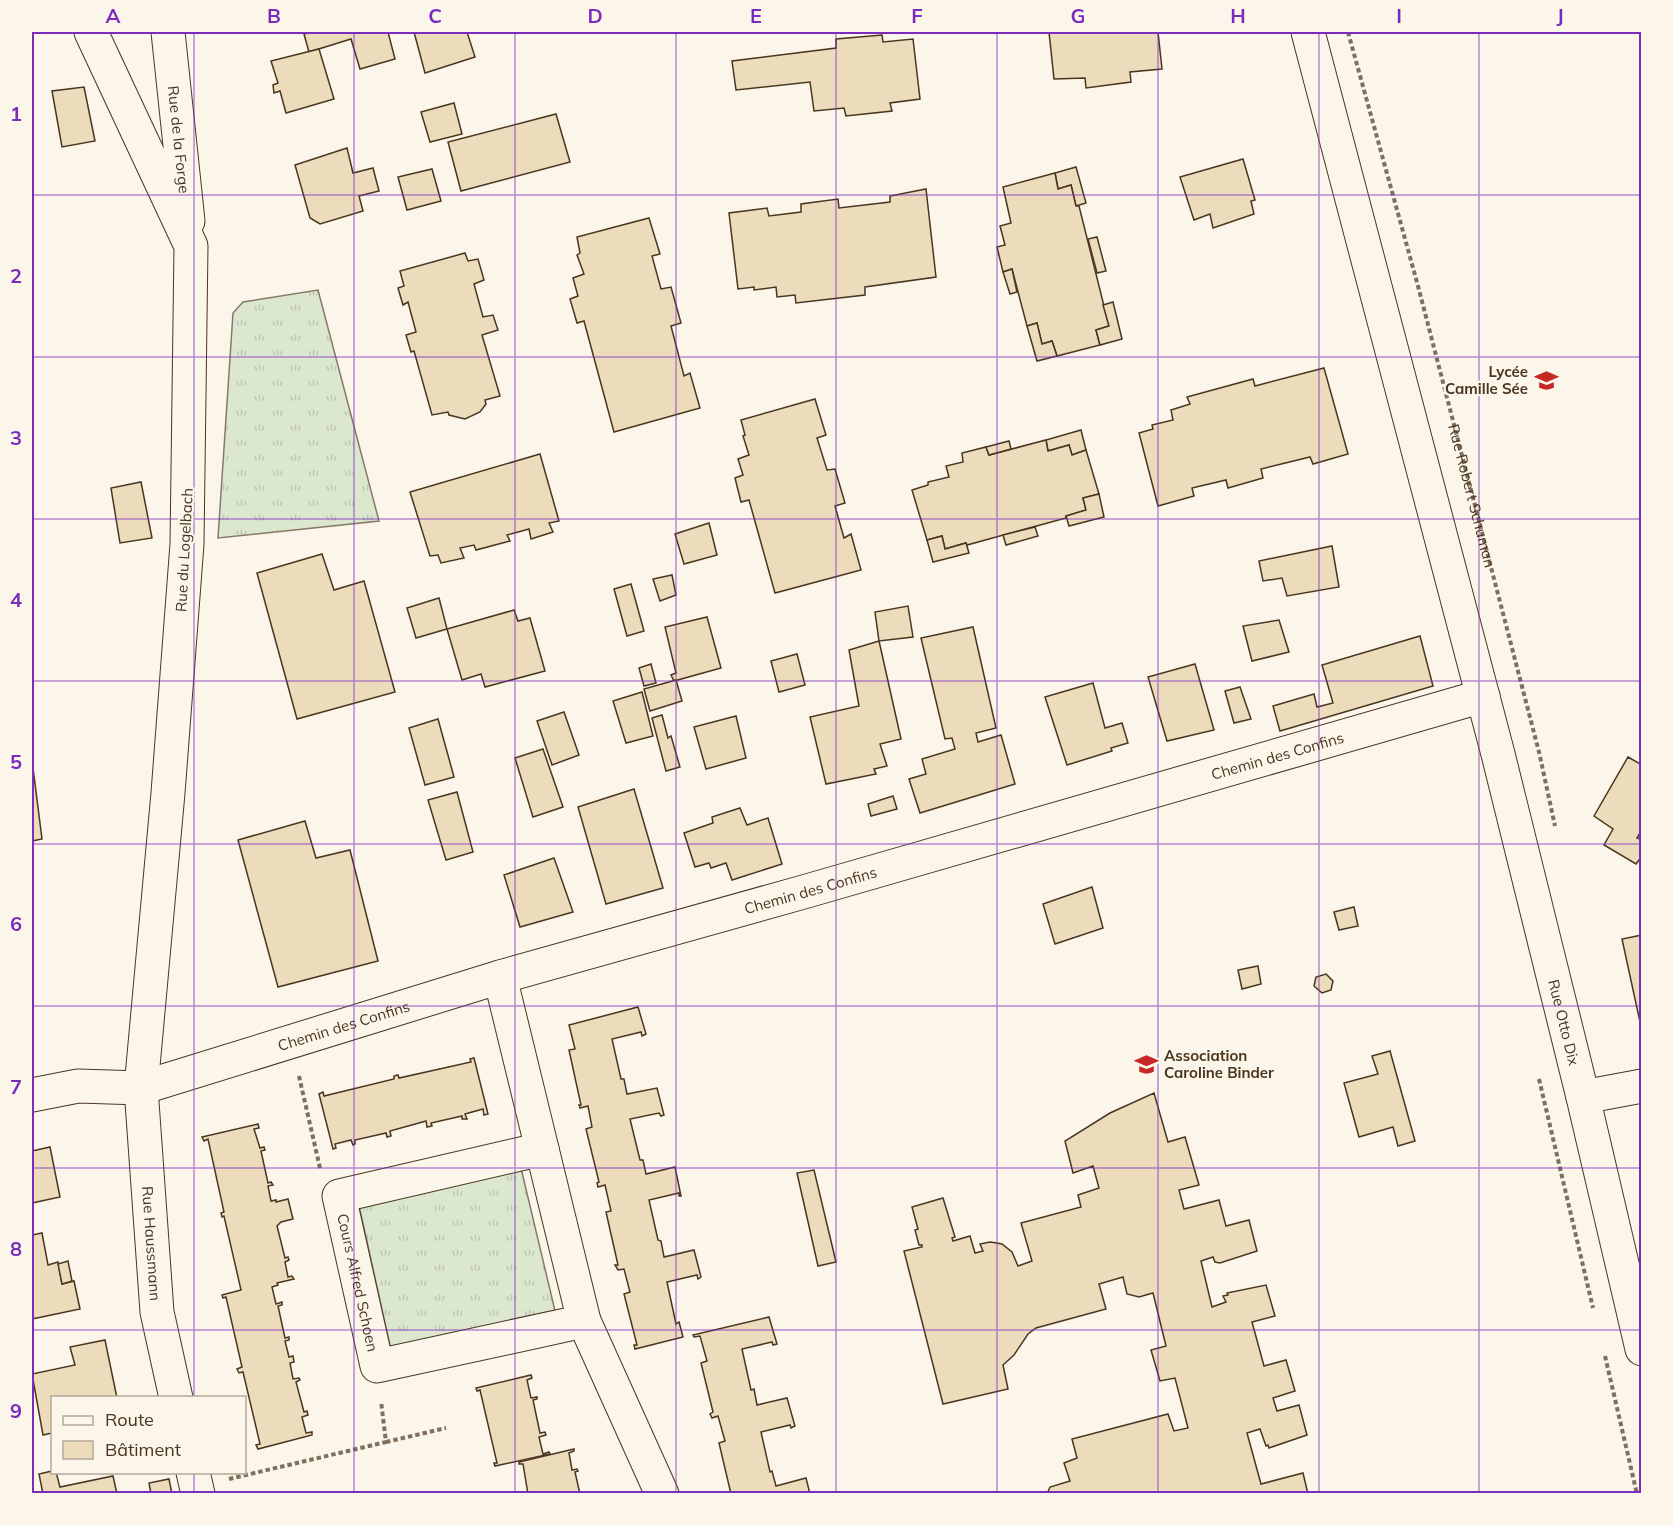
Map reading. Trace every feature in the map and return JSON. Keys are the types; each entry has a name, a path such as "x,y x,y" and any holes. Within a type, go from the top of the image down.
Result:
{"street":[{"name":"Rue du Logelbach","path":"91,32 191,246 187,544 168,793 141,1088"},
{"name":"Rue de la Forge","path":"168,32 191,246"},
{"path":"1308,32 1483,696"},
{"name":"Chemin des Confins","path":"32,1095 78,1086 141,1088 500,976 841,881 1483,696"},
{"name":"Rue Otto Dix","path":"1483,696 1583,1097 1641,1349"},
{"path":"500,976 584,1321 662,1494"},
{"path":"1583,1097 1641,1086"},
{"name":"Rue Haussmann","path":"141,1088 157,1312 176,1396"},
{"name":"Cours Alfred Schoen","path":"542,1149 339,1196 377,1366 584,1321"}],"path":[{"name":"Rue Robert Schuman","path":"1348,32 1418,286 1539,752"},
{"path":"291,1042 327,1198 339,1196"},
{"path":"377,1366 386,1442"},
{"path":"246,1473 446,1428"},
{"path":"196,1484 241,1474"}],"green space":[{"path":"318,290 379,521 218,538 233,313 243,302"},
{"path":"520,1164 556,1315 391,1350 358,1201"}],"building":[{"path":"388,32 395,59 360,69 351,39 309,52 304,34"},
{"path":"414,32 467,32 475,57 425,73"},
{"path":"1049,32 1158,32 1162,69 1130,72 1131,82 1086,88 1085,78 1054,79"},
{"path":"882,35 883,42 913,39 920,99 890,103 892,111 846,116 844,108 814,111 810,82 736,90 732,61 836,48 836,39"},
{"path":"319,49 334,99 286,113 280,91 274,93 273,85 278,83 271,61"},
{"path":"84,87 95,141 62,147 52,91"},
{"path":"454,103 462,134 430,142 421,112"},
{"path":"556,114 570,162 461,191 448,142"},
{"path":"347,148 353,173 373,168 379,191 359,196 363,211 320,224 310,218 295,165"},
{"path":"1243,159 1255,200 1251,201 1254,214 1213,228 1210,214 1194,220 1180,177"},
{"path":"1076,167 1086,203 1076,206 1071,185 1058,189 1055,173"},
{"path":"432,169 441,201 407,210 398,177"},
{"path":"1055,173 1058,189 1071,185 1076,206 1079,206 1109,326 1096,330 1100,345 1057,356 1052,341 1042,344 1037,323 1027,326 1012,269 1003,272 997,247 1005,245 1000,226 1011,223 1003,187"},
{"path":"926,189 936,277 865,287 865,295 796,303 795,295 777,297 776,287 754,290 754,287 738,289 729,213 767,208 769,216 801,212 801,204 838,199 839,208 890,202 890,196"},
{"path":"649,218 660,254 652,256 661,289 671,287 681,323 671,326 684,376 690,373 700,408 614,432 584,321 577,323 570,299 578,296 573,278 584,274 577,255 580,253 577,237"},
{"path":"1097,237 1106,271 1097,273 1088,239"},
{"path":"465,253 468,261 478,259 484,280 474,284 483,317 493,315 498,330 482,335 500,396 485,400 486,404 480,412 465,419 449,415 448,412 432,415 414,351 411,352 406,335 416,332 408,302 403,305 398,288 404,286 400,271"},
{"path":"1012,269 1017,292 1010,294 1003,272"},
{"path":"1113,302 1122,339 1100,345 1096,330 1109,326 1103,305"},
{"path":"1037,323 1042,344 1052,341 1057,356 1037,361 1027,326"},
{"path":"1324,368 1348,454 1313,464 1310,457 1261,469 1263,478 1228,488 1226,480 1192,488 1194,496 1158,506 1139,433 1153,429 1152,425 1173,420 1171,410 1190,404 1187,397 1253,379 1255,386"},
{"path":"815,399 826,435 817,438 827,470 835,469 845,503 835,506 844,538 851,534 861,570 775,593 749,500 741,502 735,478 743,475 738,459 749,455 741,420"},
{"path":"1081,430 1086,450 1072,455 1069,445 1048,451 1046,440"},
{"path":"1046,440 1048,451 1069,445 1072,455 1086,450 1099,494 1083,498 1086,510 1066,516 1066,518 967,545 966,543 945,549 942,536 927,540 912,490 928,485 928,482 949,477 946,466 963,462 962,453 986,447 989,455"},
{"path":"1009,441 1011,449 989,455 986,447"},
{"path":"540,454 559,521 549,523 553,532 531,539 529,529 507,535 510,541 476,550 474,545 460,548 464,558 441,563 438,555 430,556 410,492"},
{"path":"141,482 152,538 120,543 111,488"},
{"path":"1099,494 1104,517 1069,526 1066,516 1086,510 1083,498"},
{"path":"709,523 717,555 684,564 675,534"},
{"path":"1035,527 1038,536 1006,545 1003,535"},
{"path":"942,536 945,549 966,543 969,553 933,562 927,540"},
{"path":"1332,546 1339,587 1287,596 1282,578 1263,581 1259,561"},
{"path":"322,554 334,590 364,581 395,692 297,719 257,573"},
{"path":"672,575 676,595 660,601 653,579"},
{"path":"631,584 644,631 627,636 614,589"},
{"path":"439,598 447,629 416,638 407,608"},
{"path":"908,606 913,637 879,641 875,612"},
{"path":"514,610 518,621 530,618 545,671 485,687 481,674 462,680 447,629"},
{"path":"707,617 721,668 674,681 671,675 676,673 665,627"},
{"path":"1279,620 1289,652 1252,661 1243,626"},
{"path":"973,627 996,728 976,733 978,742 1001,735 1015,784 920,813 909,779 926,774 922,759 955,749 952,738 945,739 921,638"},
{"path":"1420,636 1433,686 1280,731 1273,706 1314,694 1317,707 1333,703 1322,665"},
{"path":"879,641 901,739 880,744 887,766 874,769 876,774 826,784 810,717 859,706 849,650"},
{"path":"797,654 805,685 779,692 771,661"},
{"path":"651,664 656,683 644,686 639,668"},
{"path":"1195,664 1214,730 1167,741 1148,677"},
{"path":"676,680 682,701 650,711 644,689"},
{"path":"1093,683 1105,728 1122,723 1128,743 1111,748 1112,751 1067,765 1045,697"},
{"path":"1240,687 1251,719 1234,723 1225,691"},
{"path":"642,692 653,736 626,743 613,701"},
{"path":"564,712 579,755 552,765 537,721"},
{"path":"662,715 668,738 671,736 680,767 666,771 652,718"},
{"path":"736,716 746,758 706,769 694,727"},
{"path":"438,719 454,777 425,785 409,728"},
{"path":"543,749 563,807 533,817 515,758"},
{"path":"1628,757 1642,765 1642,830 1637,838 1642,840 1642,856 1636,864 1604,845 1613,829 1594,816"},
{"path":"32,760 42,839 32,841"},
{"path":"634,789 663,888 606,904 578,807"},
{"path":"457,792 473,852 446,860 428,800"},
{"path":"893,796 897,809 871,816 868,804"},
{"path":"740,808 747,825 768,818 782,864 732,880 726,863 711,868 709,863 695,867 684,833 713,823 712,817"},
{"path":"305,821 316,858 350,850 378,961 278,987 238,840"},
{"path":"554,858 573,912 520,927 504,875"},
{"path":"1092,887 1103,928 1055,944 1043,904"},
{"path":"1354,907 1358,926 1339,930 1334,912"},
{"path":"1642,935 1642,1022 1640,1022 1622,939"},
{"path":"1258,966 1261,984 1242,989 1238,970"},
{"path":"1326,974 1333,981 1331,990 1322,993 1314,986 1316,977"},
{"path":"638,1007 646,1034 642,1036 641,1032 612,1039 621,1079 624,1079 627,1094 657,1088 664,1115 661,1116 659,1113 630,1119 640,1160 643,1160 646,1174 675,1167 681,1196 679,1193 649,1200 658,1240 661,1241 664,1257 694,1250 701,1277 698,1279 697,1275 667,1282 676,1324 679,1322 683,1337 635,1349 634,1345 637,1345 624,1294 630,1292 624,1269 618,1270 615,1265 618,1265 606,1212 611,1211 605,1185 598,1187 597,1183 599,1182 586,1129 592,1127 588,1106 580,1108 579,1105 581,1105 569,1050 575,1049 569,1025"},
{"path":"1390,1051 1415,1141 1398,1146 1393,1127 1359,1137 1344,1083 1378,1074 1372,1056"},
{"path":"474,1058 488,1114 484,1115 483,1109 465,1114 467,1119 462,1119 462,1116 431,1123 432,1126 427,1127 426,1121 390,1131 391,1136 387,1137 386,1133 355,1140 353,1145 351,1140 335,1144 336,1148 333,1149 319,1094 323,1092 324,1096 394,1079 394,1076 398,1075 399,1078 471,1062 470,1059"},
{"path":"1154,1093 1168,1142 1185,1137 1199,1185 1179,1190 1184,1209 1219,1200 1226,1226 1249,1220 1257,1251 1220,1263 1215,1262 1213,1257 1201,1261 1212,1307 1226,1302 1223,1296 1228,1295 1227,1293 1266,1285 1275,1316 1252,1322 1264,1366 1286,1360 1295,1391 1273,1398 1277,1411 1299,1405 1307,1435 1269,1448 1268,1445 1266,1446 1260,1429 1247,1433 1261,1484 1303,1473 1308,1494 1047,1494 1050,1487 1070,1481 1064,1463 1077,1458 1072,1439 1168,1414 1174,1431 1188,1428 1175,1378 1160,1381 1151,1350 1166,1346 1153,1293 1139,1297 1127,1294 1123,1277 1099,1284 1106,1309 1036,1328 1028,1334 1014,1355 1003,1365 1008,1389 943,1404 904,1251 922,1247 919,1245 915,1230 918,1229 912,1207 943,1198 955,1237 952,1238 953,1241 970,1236 975,1253 983,1251 980,1244 990,1242 1002,1244 1012,1252 1018,1266 1032,1261 1021,1223 1081,1207 1078,1195 1099,1188 1093,1166 1073,1173 1065,1141 1110,1113"},
{"path":"258,1124 259,1128 254,1129 260,1148 264,1147 265,1150 261,1151 268,1183 271,1182 273,1185 268,1186 271,1201 288,1199 293,1219 281,1222 277,1226 285,1258 288,1257 289,1260 285,1262 288,1277 292,1276 294,1279 277,1283 278,1285 272,1287 276,1304 282,1302 282,1305 278,1306 285,1338 289,1337 289,1340 285,1341 289,1357 293,1356 294,1362 290,1363 293,1379 299,1378 300,1380 296,1382 304,1412 307,1411 308,1415 302,1417 306,1433 312,1432 312,1435 258,1449 256,1445 260,1444 243,1372 239,1373 237,1369 242,1367 226,1297 223,1298 222,1295 241,1290 224,1216 222,1217 221,1213 224,1212 208,1139 204,1141 202,1137"},
{"path":"50,1147 60,1197 32,1203 32,1151"},
{"path":"814,1170 836,1262 818,1266 797,1173"},
{"path":"42,1233 48,1265 58,1262 62,1284 74,1281 80,1309 32,1319 32,1235"},
{"path":"68,1261 72,1281 62,1284 58,1264"},
{"path":"769,1317 777,1344 773,1345 772,1342 742,1349 751,1390 754,1389 757,1405 787,1398 795,1426 791,1428 790,1425 761,1432 770,1472 772,1471 776,1486 806,1478 810,1494 731,1494 719,1443 725,1441 718,1416 712,1418 710,1414 713,1412 701,1363 707,1361 700,1336 694,1337 693,1335"},
{"path":"105,1340 117,1396 51,1396 51,1433 43,1435 32,1374 75,1365 70,1347"},
{"path":"531,1375 532,1378 527,1380 531,1398 537,1397 533,1400 540,1433 545,1432 546,1435 539,1437 543,1454 549,1452 550,1454 495,1466 494,1463 497,1463 480,1390 477,1391 476,1388"},
{"path":"574,1449 569,1453 572,1470 577,1469 578,1471 575,1472 580,1494 528,1494 523,1464 519,1462"},
{"path":"51,1471 51,1474 57,1474 60,1487 113,1476 117,1494 43,1494 39,1474"},
{"path":"169,1479 172,1494 151,1494 149,1483"}],"place":[{"name":"Lycée Camille Sée","path":"1546,380"},
{"name":"Association Caroline Binder","path":"1146,1064"}]}
